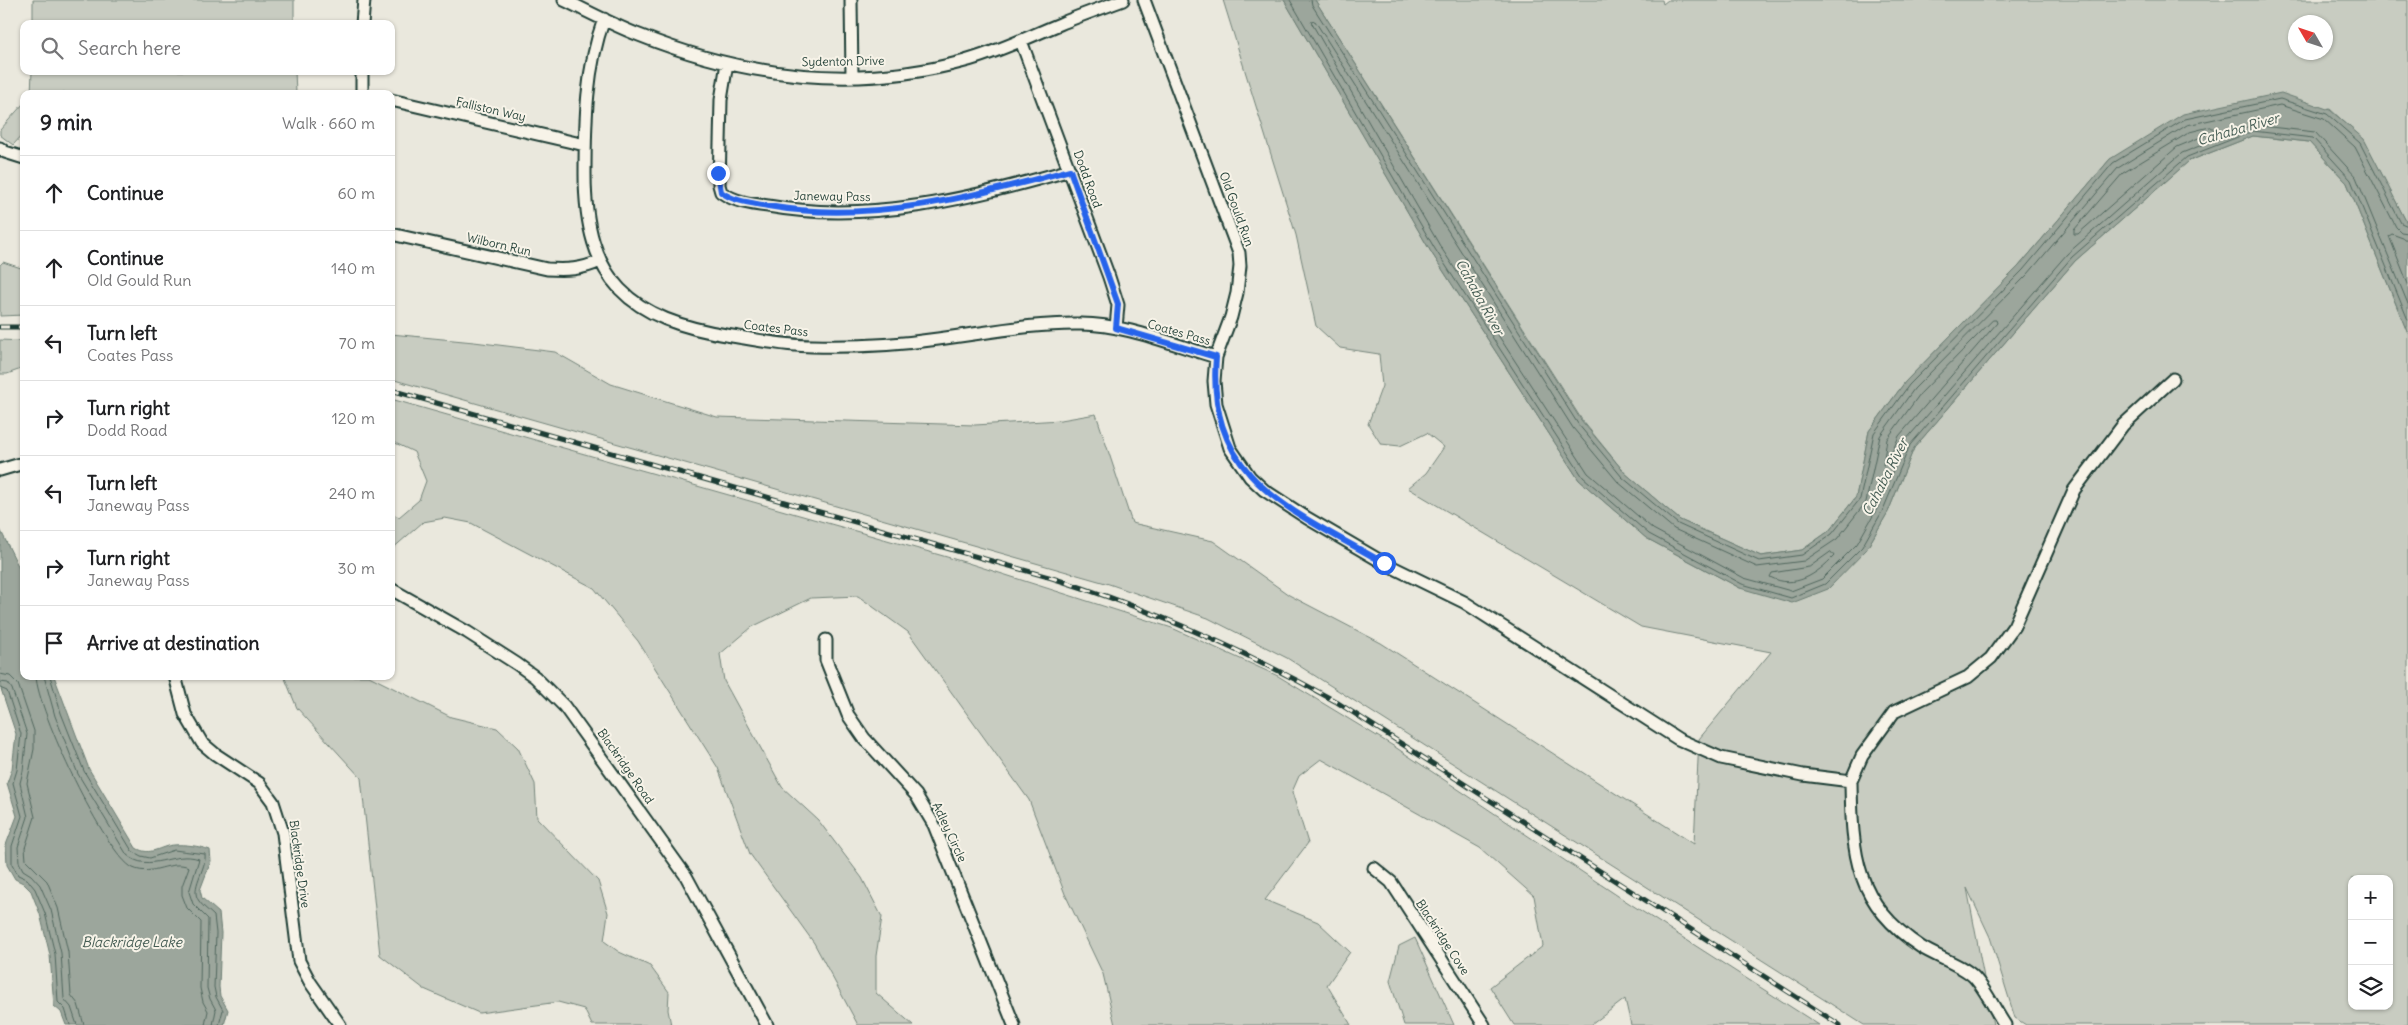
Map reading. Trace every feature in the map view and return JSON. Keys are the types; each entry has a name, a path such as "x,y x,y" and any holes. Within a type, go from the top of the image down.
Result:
{"street":[{"path":"362,20 364,0"},
{"name":"Sydenton Drive","path":"564,0 669,46 727,63 796,76 852,77 922,70 963,62 993,53 1124,0"},
{"path":"851,0 852,77"},
{"name":"Old Gould Run","path":"1144,0 1239,253 1240,266 1237,293 1231,317 1216,357 1214,381 1216,404 1230,448 1250,477 1264,490 1307,518 1384,563 1464,602 1678,739 1722,758 1803,775 1851,781"},
{"name":"Coates Pass","path":"604,19 593,54 585,145 587,222 600,261 613,282 642,308 680,326 711,333 784,344 812,346 892,344 1043,325 1083,324 1116,328 1216,357"},
{"name":"Dodd Road","path":"1021,41 1118,304 1116,328"},
{"name":"Janeway Pass","path":"727,63 721,100 719,185 721,192 739,201 814,212 879,210 977,195 1070,170"},
{"path":"362,75 362,90"},
{"name":"Falliston Way","path":"395,101 585,145"},
{"path":"2,154 20,157"},
{"name":"Wilborn Run","path":"395,235 547,268 570,271 586,268 600,261"},
{"path":"2005,1025 1973,976 1921,947 1883,916 1871,897 1857,868 1851,824 1851,781 1862,756 1894,712 1968,677 1992,658 2014,626 2074,490 2123,425 2173,379"},
{"path":"0,470 20,464"},
{"name":"Blackridge Road","path":"395,591 467,632 517,664 535,678 564,706 686,876 767,1025"},
{"name":"Adley Circle","path":"826,640 826,660 855,727 916,796 934,825 1014,1025"},
{"name":"Blackridge Drive","path":"176,680 185,714 202,743 215,754 259,783 273,802 283,833 299,961 310,982 340,1025"},
{"name":"Blackridge Cove","path":"1374,868 1391,882 1484,1025"}],"shaded area":[{"path":"33,0 294,0 294,20 33,20"},
{"path":"1223,0 1284,0 1431,252 1579,480 1646,538 1740,588 1866,550 1888,512 1914,448 2075,261 2189,161 2253,136 2309,142 2347,183 2408,334 2408,1025 2026,1025 2015,1018 1990,937 1967,888 1993,1025 1864,1025 1287,658 1208,618 1109,584 395,380 395,334 555,352 611,384 717,417 975,425 1061,420 1096,414 1132,523 1213,541 1289,595 1381,643 1694,844 1699,739 1771,652 1641,627 1408,488 1426,473 1444,447 1427,433 1400,446 1381,444 1368,424 1382,386 1379,354 1340,348 1316,326 1296,235"},
{"path":"1315,0 1662,0 1663,4 1668,0 2408,0 2408,225 2364,140 2330,109 2110,159 2019,266 1905,382 1869,431 1856,497 1829,531 1802,550 1761,556 1680,520 1625,473 1582,420"},
{"path":"32,75 295,75 296,90 31,90"},
{"path":"20,108 20,137 13,145 0,135 0,130"},
{"path":"3,262 20,268 20,315 0,316 0,265"},
{"path":"0,340 20,341 20,369 7,374 0,374"},
{"path":"395,400 968,563 1172,628 1278,676 1395,747 1618,896 1819,1025 1631,1025 1625,999 1591,1025 1514,1025 1490,987 1543,946 1534,896 1480,848 1321,759 1299,776 1292,792 1308,843 1265,900 1318,922 1350,952 1327,985 1351,1025 1115,1025 1103,974 1065,894 1029,800 908,632 858,596 811,598 752,627 720,654 724,681 782,787 818,820 862,878 882,917 876,956 876,993 913,1025 858,1025 814,943 750,854 718,768 638,641 594,588 471,523 445,518 423,522 395,546 395,515 399,517 419,500 426,481 414,452 395,443"},
{"path":"286,680 377,680 451,717 497,728 518,748 535,784 537,818 598,881 608,913 604,941 619,952 650,966 669,992 668,1010 671,1025 592,1025 584,1009 558,1002 479,1013 424,989 380,955 361,778 297,708"},
{"path":"1415,938 1454,1025 1404,1025 1390,981 1399,946"}],"water":[{"name":"Cahaba River","path":"1284,0 1315,0 1581,420 1625,473 1680,520 1761,556 1802,550 1829,531 1856,497 1869,431 1905,382 2019,266 2110,159 2183,114 2281,93 2330,110 2364,139 2408,225 2408,334 2347,183 2309,142 2253,136 2189,161 2075,261 1914,448 1888,512 1866,550 1828,589 1792,603 1740,588 1646,538 1579,480 1431,252"},
{"name":"Blackridge Lake","path":"0,529 20,570 20,680 56,680 89,769 136,848 151,851 174,845 182,845 197,846 210,850 211,861 200,890 202,898 219,913 221,933 219,987 220,996 228,1010 224,1025 66,1025 61,1012 54,1006 50,955 40,914 31,891 23,883 15,879 7,865 6,845 17,816 7,783 12,769 16,734 0,686"}],"railway":[{"path":"0,327 20,327"},
{"path":"395,391 1052,578 1125,603 1196,632 1301,682 1335,701 1840,1025"}],"route":[{"path":"718,173 721,192 739,201 814,212 843,212 879,210 977,195 1022,185 1070,170 1118,304 1116,328 1216,357 1214,381 1216,404 1230,448 1240,465 1264,490 1292,509 1384,563"}]}
